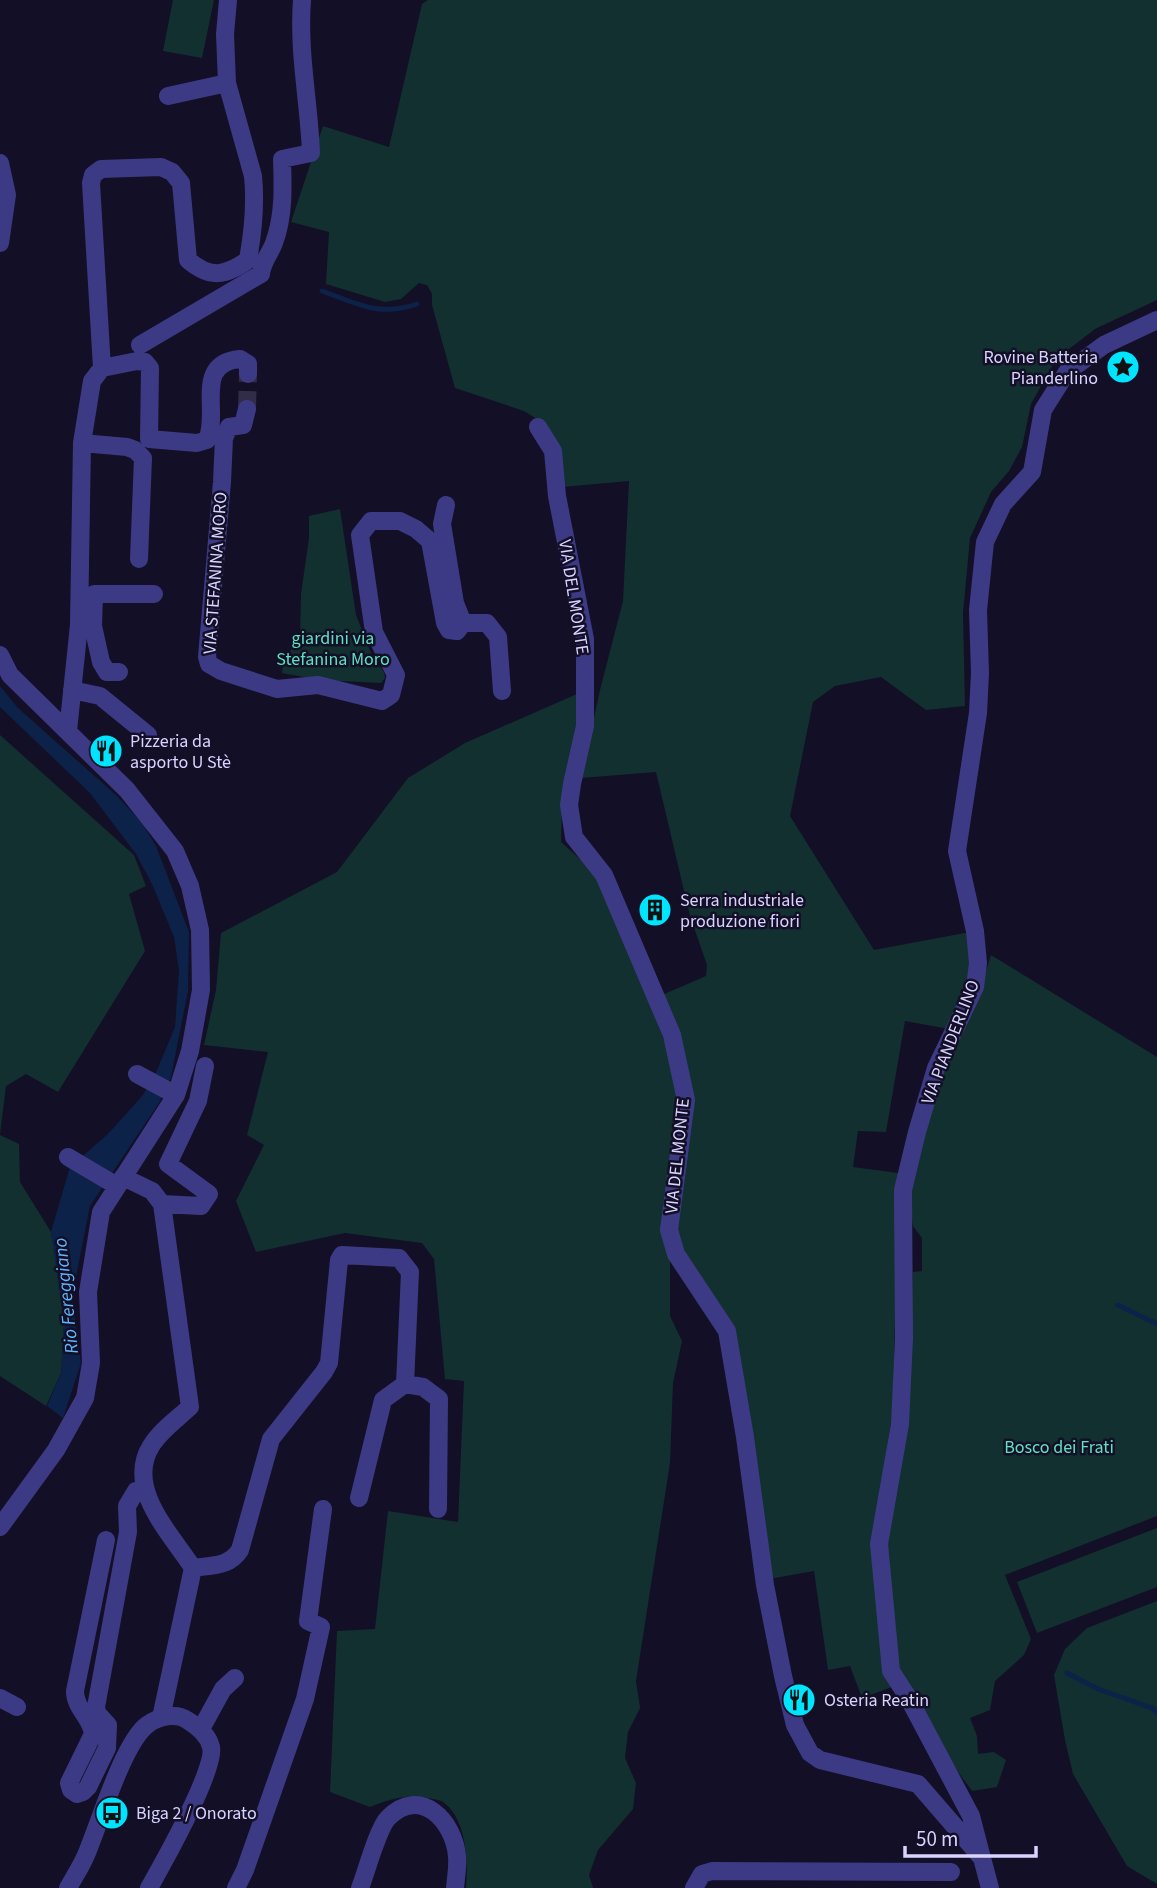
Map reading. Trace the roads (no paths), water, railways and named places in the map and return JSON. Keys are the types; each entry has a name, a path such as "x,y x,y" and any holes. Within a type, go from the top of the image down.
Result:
{"street":[{"path":"102,368 91,183 93,175 101,169 160,167 172,172 181,183 188,260 200,270 212,273 231,272 248,260 253,233 254,190 227,83 225,34 228,0"},
{"path":"140,345 261,274 262,266 274,245 282,212 282,159 311,153 299,29 302,0"},
{"path":"168,96 227,83"},
{"path":"0,163 7,195 0,243"},
{"name":"VIA PIANDERLINO","path":"986,1872 971,1816 909,1699 891,1671 879,1544 900,1424 904,1338 903,1190 936,1068 975,987 978,963 975,931 957,851 978,713 978,600 985,542 1003,504 1032,472 1043,411 1067,372 1104,345 1157,320"},
{"path":"119,672 107,671 101,663 86,626 82,443 92,381 102,368 137,360 145,362 150,368 149,439 197,443 207,440 211,431 211,379 219,367 229,360 240,359 248,364 248,374"},
{"name":"VIA STEFANINA MORO","path":"247,409 243,425 229,426 224,438 207,657 209,664 221,671 277,689 318,685 382,701 391,695 396,675 374,632 360,535 371,521 400,520 430,541 445,622 449,630 457,631 463,623 487,623 498,637 502,691"},
{"name":"VIA DEL MONTE","path":"538,427 553,451 557,496 584,639 585,726 569,805 575,837 604,874 673,1035 685,1100 669,1230 676,1254 727,1331 745,1437 765,1585 795,1725 810,1753 820,1759 918,1784 986,1872"},
{"path":"82,443 127,447 143,458 139,559"},
{"path":"446,505 442,524 455,603 463,623"},
{"path":"68,731 72,690 94,594 154,594"},
{"path":"0,654 10,675 127,790 175,851 190,886 200,930 201,989 190,1051 173,1093 116,1181 101,1212 88,1292 91,1363 85,1398 57,1450 0,1527"},
{"path":"72,690 100,696 148,735"},
{"path":"162,1203 201,1206 209,1194 168,1164 198,1101 205,1066"},
{"path":"142,1077 173,1093"},
{"path":"71,1159 116,1181 152,1191 162,1203 190,1408 152,1444 146,1456 145,1490 150,1502 193,1567 161,1717"},
{"path":"193,1567 224,1564 234,1559 240,1550 271,1439 329,1363 339,1260 342,1255 398,1258 410,1272 405,1384"},
{"path":"359,1498 383,1400 405,1384 423,1387 439,1399 438,1509"},
{"path":"106,1540 75,1690 76,1704 93,1734 70,1779 71,1790 77,1794 86,1790 107,1748 108,1725 97,1713 96,1707 128,1532 127,1506 136,1491 145,1490"},
{"path":"236,1888 264,1817 308,1687 321,1626 308,1621 323,1509"},
{"path":"201,1729 223,1689 235,1678"},
{"path":"0,1698 17,1707"},
{"path":"68,1888 84,1859 130,1743 147,1725 161,1717 180,1715 201,1729 212,1747 209,1766 174,1842 149,1888"},
{"path":"360,1888 387,1819 413,1805 433,1810 449,1828 457,1854 455,1888"},
{"path":"694,1888 702,1874 712,1871 951,1872"}],"water":[{"name":"Rio Fereggiano","path":"0,686 18,708 117,796 142,823 156,846 189,932 188,991 171,1077 159,1103 90,1206 72,1297 81,1363 63,1418 47,1406 61,1373 64,1325 51,1232 70,1167 108,1134 143,1095 157,1070 175,1027 179,970 174,937 136,854 90,793 0,707"}],"waterway":[{"path":"322,291 380,309 417,304"},
{"path":"1118,1305 1157,1324"},
{"path":"1067,1673 1098,1689 1152,1708 1157,1713"}],"tunnel":[{"path":"247,409 248,374"}],"place":[{"name":"Rovine Batteria Pianderlino","path":"1123,367"},
{"name":"Pizzeria da asporto U Stè","path":"106,751"},
{"name":"Serra industriale produzione fiori","path":"655,910"},
{"name":"Osteria Reatin","path":"799,1700"},
{"name":"Biga 2 / Onorato","path":"112,1813"}],"park label":[{"name":"giardini via Stefanina Moro","path":"333,648"},
{"name":"Bosco dei Frati","path":"1059,1447"}]}
